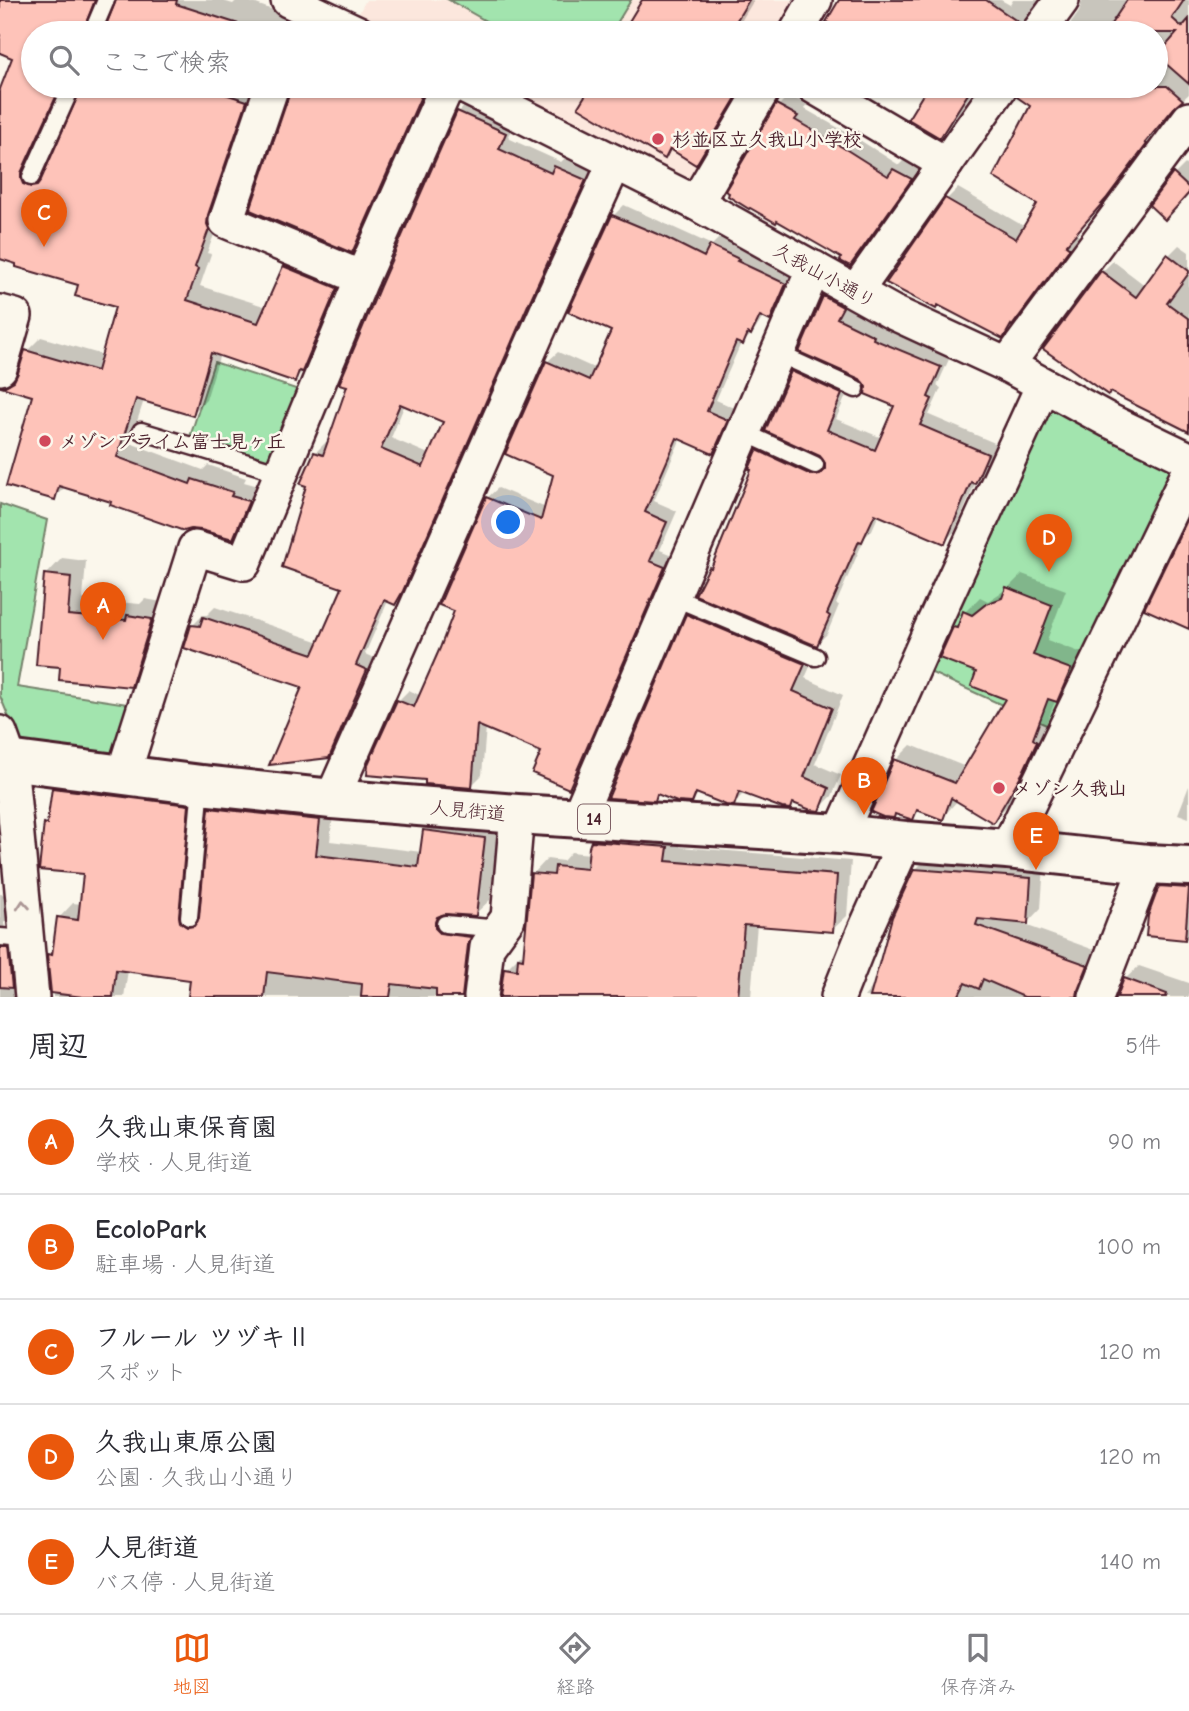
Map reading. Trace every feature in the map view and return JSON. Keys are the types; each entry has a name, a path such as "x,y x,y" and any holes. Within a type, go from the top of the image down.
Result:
{"main road":[{"name":"人見街道","path":"3,751 123,775 332,799 517,814 840,834 1189,866"}],"street":[{"path":"803,21 815,0"},
{"path":"1045,21 1057,1"},
{"path":"306,11 330,21"},
{"path":"268,98 226,221 362,278"},
{"path":"123,775 195,548 244,563 362,278 442,98"},
{"name":"久我山小通り","path":"487,98 696,203 892,312 1007,365 1110,421 1189,459"},
{"path":"696,203 758,98"},
{"path":"833,98 946,164"},
{"path":"856,291 993,98"},
{"path":"1007,365 1189,119"},
{"path":"332,799 615,162"},
{"path":"578,818 814,268"},
{"path":"0,312 15,316 0,368"},
{"path":"840,834 1043,385"},
{"path":"1007,849 1189,472"},
{"path":"3,751 13,938 32,997"},
{"path":"481,997 487,947 508,918 517,814"},
{"path":"838,997 905,841"},
{"path":"1096,997 1147,864"}],"lane":[{"path":"97,21 106,0"},
{"path":"32,177 67,98"},
{"path":"777,353 856,389"},
{"path":"141,431 281,473"},
{"path":"743,432 815,465"},
{"path":"673,597 816,657"},
{"path":"189,917 201,785"},
{"path":"445,924 500,929"}],"shaded area":[{"path":"366,0 806,0 794,21 355,20"},
{"name":"杉並区立久我山小学校","path":"509,98 750,98 695,193"}],"green space":[{"path":"449,0 631,0 618,21 486,21"},
{"path":"214,362 305,392 282,453 263,461 190,437"},
{"path":"1052,403 1174,462 1180,477 1055,729 921,668"},
{"path":"0,504 47,520 17,687 134,705 118,755 19,742 0,696"}],"building":[{"path":"0,0 95,0 87,21 21,21 21,98 55,98 21,173 23,184 31,187 40,182 77,98 238,98 247,101 208,215 209,229 195,267 198,269 187,300 258,323 283,266 337,288 302,372 299,371 295,382 211,353 193,416 136,399 117,457 190,484 192,479 233,492 231,496 249,501 233,539 201,530 184,531 110,505 111,502 59,486 55,500 6,486 32,396 1,387 14,381 25,350 97,371 115,307 75,296 78,285 16,267 16,264 0,259 0,89 12,58 0,53"},
{"path":"116,0 177,0 176,4 229,21 108,21"},
{"path":"642,0 749,0 736,21 629,21"},
{"path":"839,0 986,0 1017,21 827,21"},
{"path":"1127,0 1184,0 1172,18 1182,27 1189,19 1189,84 1168,66 1168,43 1177,33 1168,33 1168,21 1113,21"},
{"path":"1168,87 1183,100 1145,143 1147,144 1106,199 1066,245 1070,248 1003,339 938,305 936,309 886,283 945,198 1016,239 1037,204 993,177 1030,106 1018,98 1168,98"},
{"path":"288,98 420,98 352,253 250,210"},
{"path":"584,98 736,98 696,165 670,149 665,159 578,107"},
{"path":"921,98 965,98 940,138 908,119"},
{"path":"776,104 798,116 795,120 888,176 893,169 912,179 850,266 777,221 776,223 749,209 728,196 729,193 725,191"},
{"path":"457,111 506,133 499,149 551,173 554,166 586,180 528,305 403,591 395,605 384,600 356,665 367,670 329,758 269,765 302,687 184,648 191,625 200,626 203,617 313,654 342,588 282,567 306,486 300,484 314,452 323,455 347,386 339,384","holes":["400,404 443,422 423,467 381,449"]},
{"path":"1173,173 1189,188 1189,193 1165,220 1149,205"},
{"path":"612,215 704,257 710,245 786,284 770,321 760,316 743,345 736,342 707,411 728,420 713,454 677,438 645,512 667,522 650,561 665,567 569,789 532,773 541,752 477,725 472,788 425,784 425,780 367,775 368,764 397,700 414,707 440,648 454,611 439,605 486,497 541,520 553,475 505,454 546,361 589,380 611,331 568,312"},
{"path":"1167,254 1189,271 1167,303 1189,319 1189,432 1110,392 1108,395 1043,349 1101,271 1136,297"},
{"path":"823,296 843,307 837,318 874,336 873,339 941,367 928,397 932,399 920,425 988,454 975,484 971,482 945,544 875,514 862,542 859,541 827,614 830,616 817,646 695,595 709,567 711,568 757,450 811,475 820,474 825,469 825,463 820,456 765,431 791,371 842,394 827,430 875,450 894,406 865,394 866,387 860,379 799,352"},
{"path":"1189,516 1189,629 1144,609"},
{"path":"44,574 71,577 68,615 126,620 127,615 152,619 131,687 59,680 60,667 36,665"},
{"path":"1006,587 1052,605 1033,655 1071,669 1057,702 1048,699 1033,739 1037,742 993,823 951,798 943,820 917,810 913,820 895,814 894,818 883,817 871,812 894,759 955,783 1005,699 971,686 976,672 939,658 953,627 957,628 963,611 972,615 986,604 1002,598"},
{"path":"686,614 805,664 793,691 832,708 804,777 829,788 820,811 793,803 791,809 782,808 739,792 734,806 696,793 692,803 677,802 657,794 655,801 608,798"},
{"path":"52,788 189,805 179,916 180,922 187,927 194,926 199,918 209,808 320,820 316,855 418,867 423,830 485,838 476,916 445,914 437,917 435,922 435,928 440,933 471,937 462,997 436,997 436,989 392,984 390,997 361,997 362,984 267,972 264,997 188,997 190,980 116,970 113,997 51,993 47,954 52,955 57,917 78,920 83,874 39,870 44,823 47,824"},
{"path":"591,841 668,847 666,861 837,875 833,932 744,925 738,997 500,997 504,968 517,970 518,958 523,959 531,873 554,875 555,866 587,869"},
{"path":"914,869 1031,878 1028,924 978,919 976,925 1088,965 1077,997 1024,997 983,979 979,989 965,983 958,997 870,997 892,917"},
{"path":"1159,886 1189,888 1185,940 1146,936 1148,916"},
{"path":"0,948 8,948 12,988 0,987"},
{"path":"1124,978 1167,994 1166,997 1117,997"}],"place":[{"name":"杉並区立久我山小学校","path":"658,139"},
{"name":"フルール ツヅキⅡ","path":"44,247"},
{"name":"メゾンプライム富士見ヶ丘","path":"45,441"},
{"name":"久我山東原公園","path":"1049,572"},
{"name":"久我山東保育園","path":"103,640"},
{"name":"メゾン久我山","path":"999,788"},
{"name":"EcoloPark","path":"864,815"},
{"name":"人見街道","path":"1036,870"}]}
